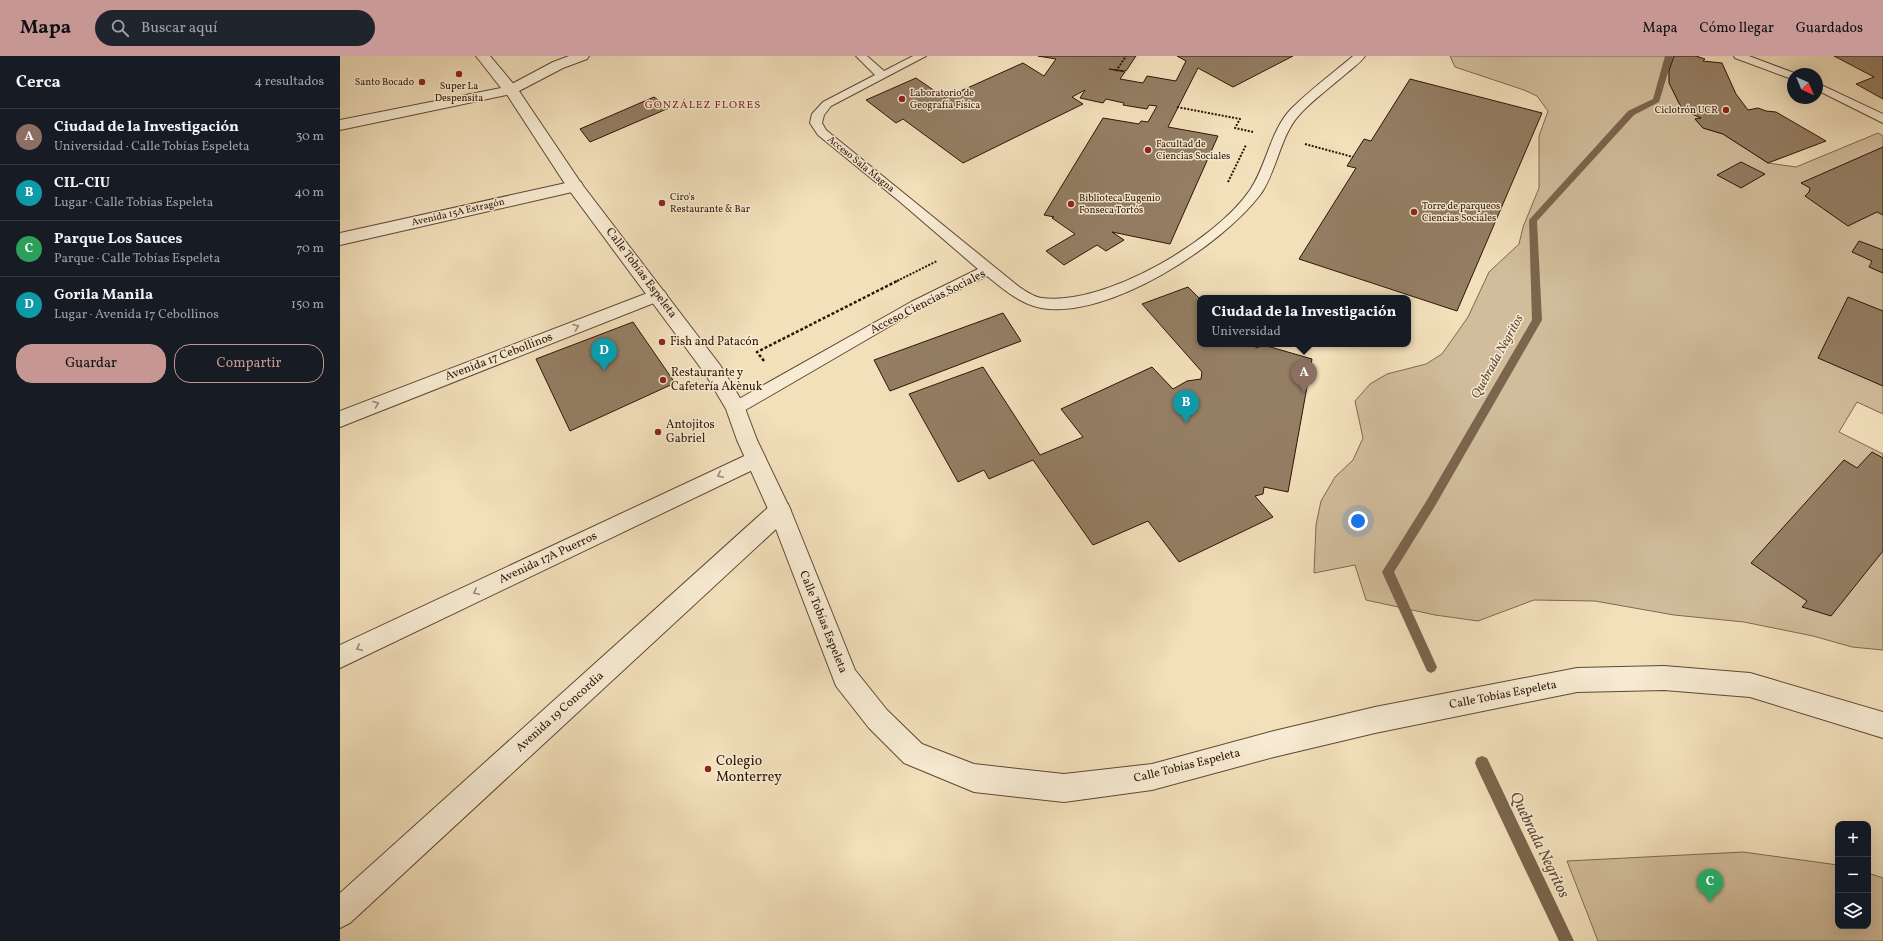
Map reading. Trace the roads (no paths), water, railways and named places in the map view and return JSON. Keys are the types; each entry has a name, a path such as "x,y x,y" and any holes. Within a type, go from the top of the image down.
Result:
{"street":[{"name":"Calle Tobías Espeleta","path":"483,56 511,90 575,186 713,370 736,408 755,458 780,512 846,678 878,720 912,754 974,778 1064,788 1152,777 1274,744 1375,720 1577,680 1664,678 1750,685 1883,725"},
{"path":"340,125 511,90 558,65 582,56"},
{"name":"Avenida 15A Estragón","path":"340,239 575,186"},
{"name":"Avenida 17 Cebollinos","path":"340,419 658,295"},
{"name":"Avenida 17A Puerros","path":"340,657 755,458"},
{"name":"Avenida 19 Concordia","path":"340,913 780,512"}],"lane":[{"path":"861,56 882,75"},
{"name":"Acceso Sala Magna","path":"921,56 827,104 818,114 816,123 822,132 904,198 988,270"},
{"name":"Acceso Ciencias Sociales","path":"736,408 916,306 988,270 1016,292 1042,303 1060,304 1084,300 1114,291 1146,277 1172,262 1219,230 1242,209 1256,191 1282,138 1286,124 1295,112 1360,56"},
{"path":"1739,56 1787,74"},
{"path":"1823,89 1883,118"}],"waterway":[{"name":"Quebrada Negritos","path":"1431,667 1388,572 1431,503 1537,320 1533,220 1631,113 1656,100 1669,56"},
{"name":"Quebrada Negritos","path":"1482,763 1567,941"}],"place":[{"name":"Super La Despensita","path":"459,74"},
{"name":"Santo Bocado","path":"422,82"},
{"name":"Laboratorio de Geografía Física","path":"902,99"},
{"name":"Ciclotrón UCR","path":"1726,110"},
{"name":"Facultad de Ciencias Sociales","path":"1148,150"},
{"name":"Ciro's Restaurante & Bar","path":"662,203"},
{"name":"Biblioteca Eugenio Fonseca Tortós","path":"1071,204"},
{"name":"Torre de parqueos Ciencias Sociales","path":"1414,212"},
{"name":"Fish and Patacón","path":"662,342"},
{"name":"Gorila Manila","path":"604,371"},
{"name":"Restaurante y Cafetería Akènuk","path":"663,380"},
{"name":"Ciudad de la Investigación","path":"1304,393"},
{"name":"CIL-CIU","path":"1186,423"},
{"name":"Antojitos Gabriel","path":"658,432"},
{"name":"Colegio Monterrey","path":"708,769"},
{"name":"Parque Los Sauces","path":"1710,902"}],"district":[{"name":"GONZÁLEZ FLORES","path":"703,105"}]}
